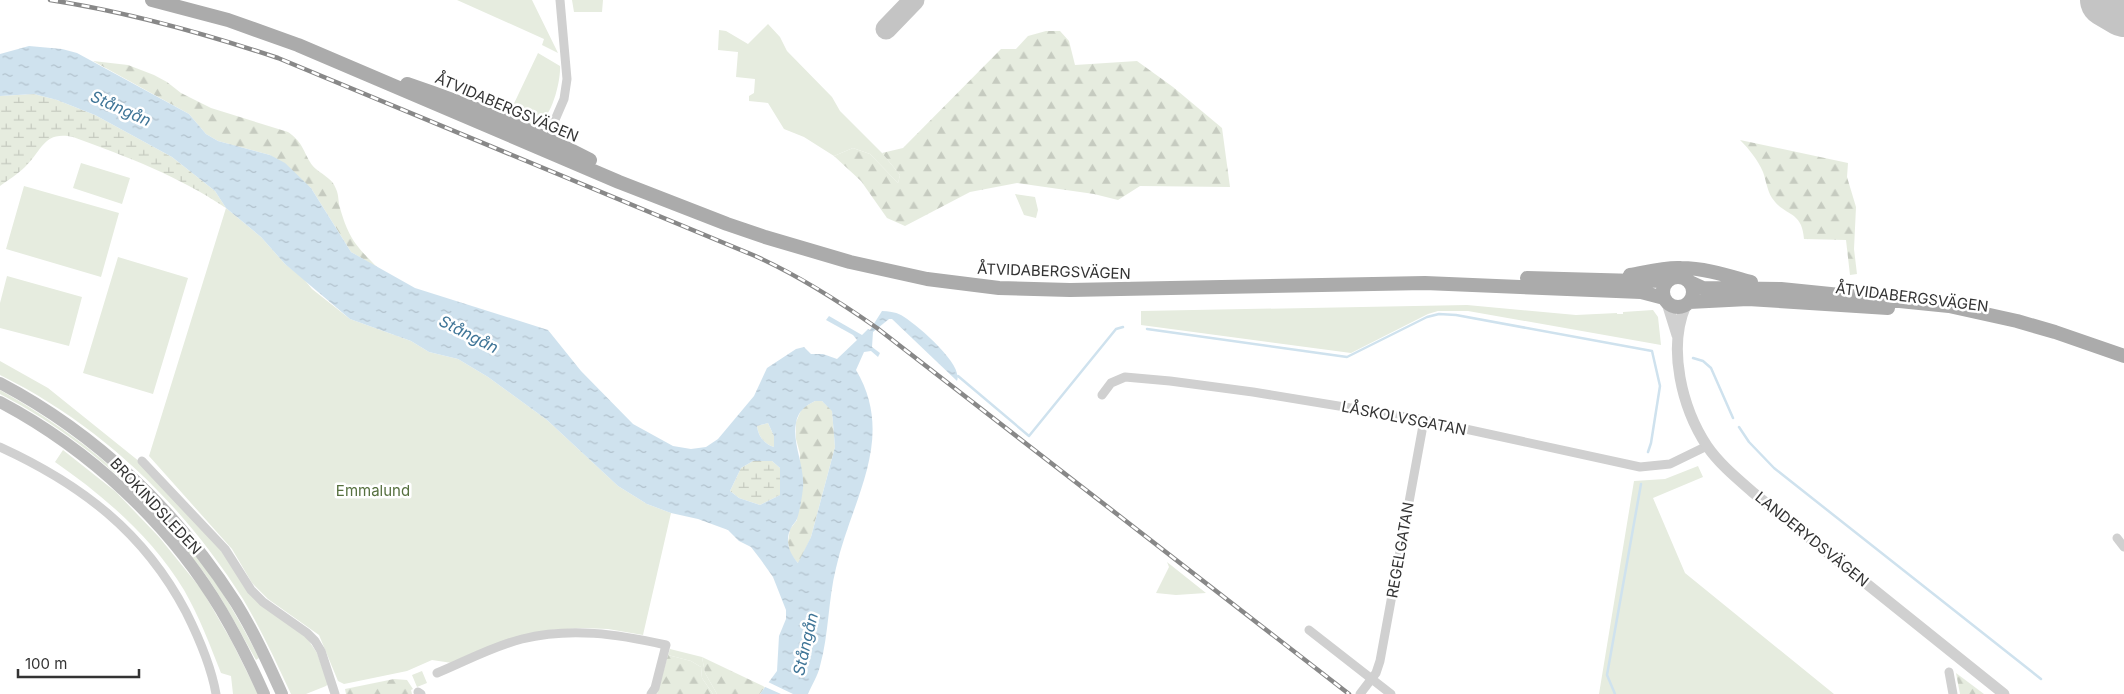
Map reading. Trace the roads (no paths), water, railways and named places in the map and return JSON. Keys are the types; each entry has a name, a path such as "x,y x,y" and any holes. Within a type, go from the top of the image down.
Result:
{"main road":[{"name":"ÅTVIDABERGSVÄGEN","path":"152,0 258,30 545,144 665,199 743,229 809,251 884,270 963,284 999,288 1070,290 1425,283 1641,292 1666,301"},
{"name":"ÅTVIDABERGSVÄGEN","path":"1592,279 1660,269 1687,268 1781,289"},
{"path":"1680,277 1690,282 1693,292 1688,304 1675,307 1666,301 1663,287 1668,280 1680,277"},
{"name":"ÅTVIDABERGSVÄGEN","path":"1425,283 1453,278 1668,280"},
{"name":"ÅTVIDABERGSVÄGEN","path":"1690,282 1703,288 1781,289 1949,306 1998,316 2055,332 2124,356"},
{"name":"ÅTVIDABERGSVÄGEN","path":"1688,304 1724,299 1798,301 1948,315 2016,329 2085,349 2124,364"},
{"name":"BROKINDSLEDEN","path":"0,383 42,407 97,446 138,482 178,523 211,566 237,605 264,654 282,694"},
{"name":"BROKINDSLEDEN","path":"0,402 42,426 96,466 168,538 220,609 248,658 264,694"}],"street":[{"path":"545,144 564,99 567,79 560,0"},
{"name":"LANDERYDSVÄGEN","path":"1666,301 1675,326 1679,346 1683,388 1690,411 1707,446 1730,472 1756,495 2004,694"},
{"name":"LANDERYDSVÄGEN","path":"1679,346 1681,318 1688,304"},
{"name":"LÅSKOLVSGATAN","path":"1102,395 1117,379 1135,377 1253,392 1424,420 1640,467 1670,464 1707,446"},
{"name":"REGELGATAN","path":"1360,694 1371,679 1380,661 1424,420"},
{"path":"0,447 76,488 118,522 137,541 154,561 176,593 195,630 209,666 216,694"},
{"path":"142,460 225,549 251,590 263,602 307,633 315,641 321,651 335,694"},
{"path":"2117,538 2124,547"},
{"path":"1309,630 1391,694"},
{"path":"436,673 520,639 552,633 607,633 666,646 655,688 651,694"},
{"path":"1949,672 1953,694"}],"water":[{"name":"Stångån","path":"29,46 62,49 77,53 189,114 206,134 218,141 270,155 285,163 311,188 351,252 415,288 548,330 581,371 633,424 673,446 691,449 706,447 718,439 754,396 767,368 796,349 804,347 811,354 823,354 837,359 857,340 853,335 826,320 829,316 862,335 868,329 870,330 882,311 899,314 917,326 946,355 957,374 957,381 892,319 889,319 873,332 872,347 880,353 878,357 871,351 864,352 856,370 868,396 872,420 872,445 860,494 836,568 820,666 808,694 760,694 777,671 779,636 786,619 786,610 773,577 751,547 739,541 728,530 647,504 618,486 547,420 488,377 458,359 429,352 411,341 350,319 285,264 261,237 226,208 215,191 172,157 95,115 57,100 34,94 0,96 0,54","holes":["815,401 822,401 832,411 835,447 811,537 798,563 790,551 788,538 801,504 803,480 795,431 798,415 805,407","768,423 774,436 774,447 764,442 758,430 757,426","753,461 772,461 780,468 780,495 760,505 739,498 730,491 741,468"]}],"waterway":[{"path":"1147,329 1347,357 1427,317 1439,314 1456,315 1652,351 1660,386 1648,452"},
{"path":"958,376 1029,436 1116,329 1123,327"},
{"path":"1693,358 1703,361 1711,368 1733,418"},
{"path":"1739,427 1749,442 1774,468 2041,679"},
{"path":"1615,694 1607,675 1641,484"}],"railway":[{"path":"50,0 165,24 278,58 753,255 786,271 832,298 877,328 1349,694"}],"park label":[{"name":"Emmalund","path":"373,490"}]}
